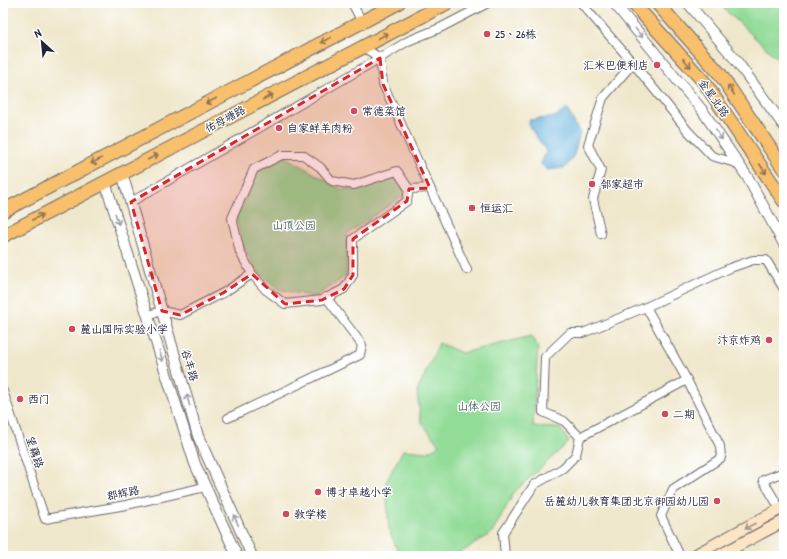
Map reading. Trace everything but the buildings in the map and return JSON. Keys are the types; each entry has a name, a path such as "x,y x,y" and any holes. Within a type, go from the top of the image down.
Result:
{"main road":[{"name":"佑母塘路","path":"3,211 398,3"},
{"name":"佑母塘路","path":"3,236 447,3"},
{"name":"金星北路","path":"633,3 704,82 784,201"},
{"name":"金星北路","path":"657,3 720,74 784,169"},
{"path":"693,556 782,508"},
{"path":"718,556 784,521"}],"street":[{"path":"352,3 362,22"},
{"path":"130,202 408,41 440,28 488,3"},
{"path":"581,3 633,63 688,131 712,156 739,164"},
{"path":"614,3 702,110 748,178 784,244"},
{"path":"688,3 740,65 784,126"},
{"path":"363,46 380,58 383,84 467,270"},
{"path":"601,234 593,199 601,170 588,145 603,98 633,63"},
{"path":"282,155 303,155 320,166 332,181 354,185 397,171 409,189 407,201 354,239 353,275 344,289 322,300 285,304 266,290 252,274 240,252 232,218 254,169 282,155"},
{"name":"谷丰路","path":"122,173 198,436 252,556"},
{"path":"105,182 195,464 236,556"},
{"path":"409,189 430,188"},
{"path":"580,437 564,421 543,412 545,356 570,333 583,333 730,268 753,260 766,260 784,289"},
{"path":"148,315 162,311 180,315 223,293 252,274"},
{"path":"228,418 360,355 362,345 326,298"},
{"path":"646,306 687,380 720,446 722,458 673,489 662,516 680,556"},
{"path":"505,556 503,533 534,485 563,468 576,454 580,437 687,380"},
{"name":"望藕路","path":"3,391 45,519"},
{"path":"782,508 763,480 784,472"},
{"name":"郡辉路","path":"45,519 126,505 205,487"}],"highlighted area":[{"path":"380,58 383,84 430,188 409,189 407,201 353,239 353,275 344,289 322,300 285,304 252,274 223,293 180,315 162,311 131,202"}],"green space":[{"path":"718,3 784,3 784,65"},
{"name":"山顶公园","path":"282,155 343,190 384,177 398,179 406,194 347,234 346,276 315,297 278,289 256,270 242,243 236,217 258,172"},
{"name":"山体公园","path":"532,336 538,347 533,427 560,428 569,442 515,491 492,533 455,556 400,556 389,530 386,482 403,450 428,452 439,445 421,422 417,392 439,343 462,353"}],"water":[{"path":"567,109 580,133 574,155 565,168 547,170 541,164 546,151 529,126 529,120 555,117"}],"place":[{"name":"25、26栋","path":"487,34"},
{"name":"汇米巴便利店","path":"657,65"},
{"name":"常德菜馆","path":"354,111"},
{"name":"自家鲜羊肉粉","path":"279,128"},
{"name":"邻家超市","path":"592,184"},
{"name":"恒运汇","path":"472,208"},
{"name":"麓山国际实验小学","path":"72,329"},
{"name":"汴京炸鸡","path":"769,340"},
{"name":"西门","path":"20,399"},
{"name":"二期","path":"665,414"},
{"name":"博才卓越小学","path":"318,492"},
{"name":"岳麓幼儿教育集团北京御园幼儿园","path":"717,501"},
{"name":"教学楼","path":"286,514"}]}
